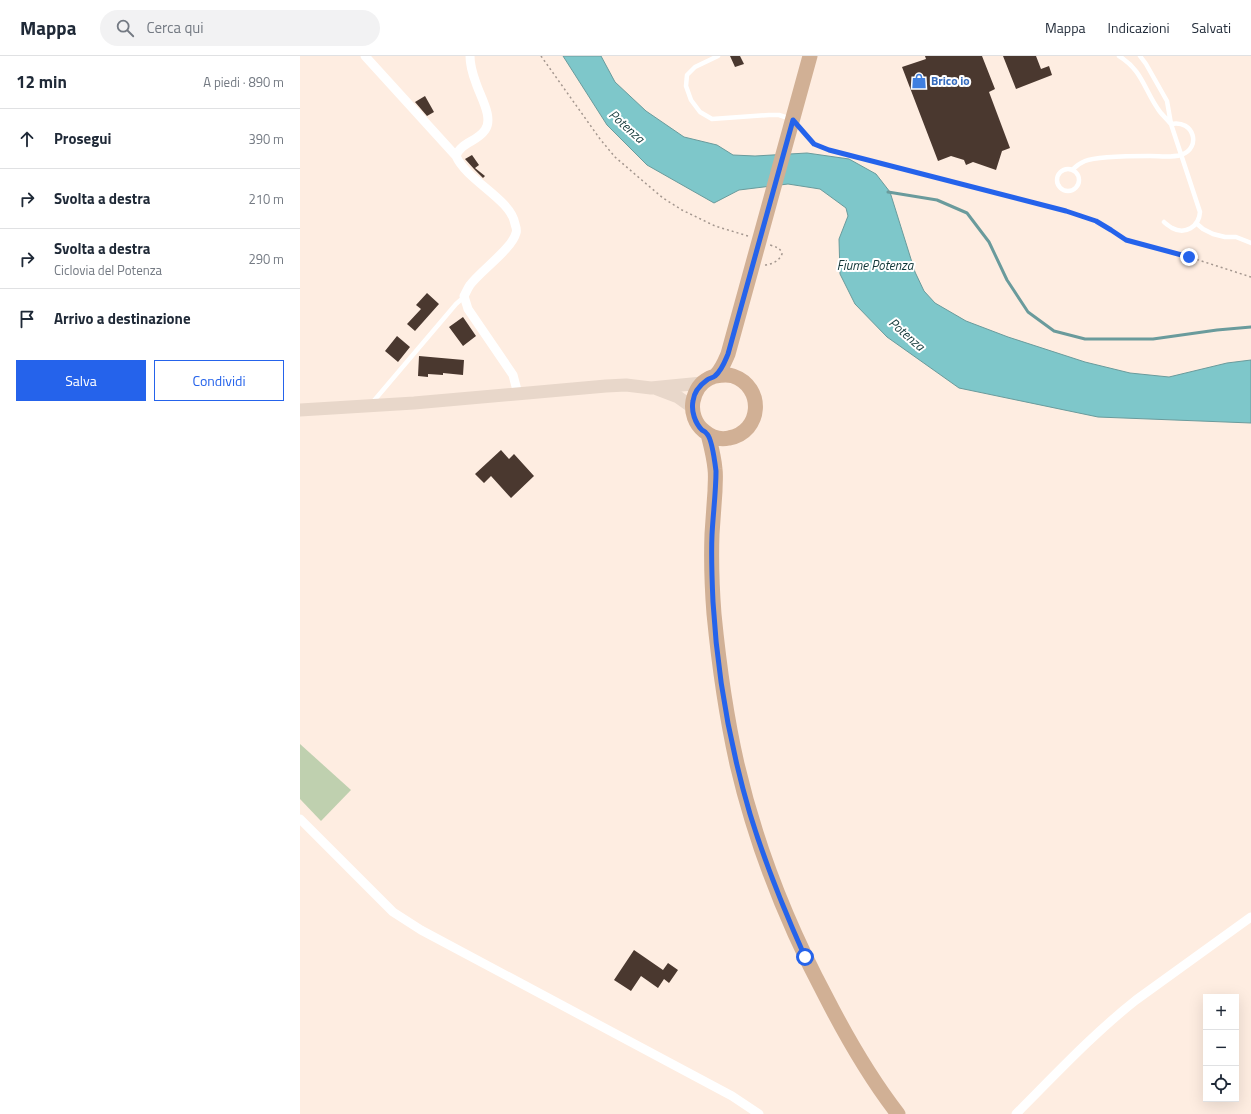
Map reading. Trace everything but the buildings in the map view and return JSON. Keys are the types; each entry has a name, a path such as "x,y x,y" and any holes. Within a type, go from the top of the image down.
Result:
{"main road":[{"path":"715,376 722,367 732,342 810,56"},
{"path":"732,342 732,356 740,379"},
{"path":"716,471 724,452 735,437 750,426 756,410 756,404 754,394 740,379 726,375 715,376 702,384 695,394 692,407 694,416 702,430 708,434 720,438 735,437"},
{"path":"300,410 414,403 626,385 651,388 702,384"},
{"path":"651,388 678,397 692,407"},
{"path":"708,434 713,451 716,471 712,537 713,602 718,658 737,765 750,813 770,874 805,957 841,1028 864,1065 898,1114"}],"street":[{"path":"365,56 456,156 459,163 474,179 487,188 509,210 515,221 517,232 511,243 469,286 464,296 468,309 512,375 518,394"},
{"path":"456,156 461,147 485,131 488,125 487,113 470,63 470,56"},
{"path":"300,819 393,912 421,930 732,1096 759,1114"},
{"path":"1016,1114 1122,1011 1251,917"}],"lane":[{"path":"718,56 695,67 688,75 686,86 690,100 700,112 712,119 778,115 792,123"},
{"path":"1119,56 1129,62 1137,72 1158,109 1171,124"},
{"path":"1140,56 1167,101 1171,124 1200,212 1200,218 1192,227 1186,230 1180,231 1172,228 1164,222"},
{"path":"1072,170 1076,166 1086,161 1096,158 1151,156 1171,157 1181,155 1190,149 1193,134 1186,126 1176,123 1171,124"},
{"path":"1065,169 1072,170 1077,175 1078,182 1072,190 1064,190 1057,183 1057,176 1065,169"},
{"path":"1196,223 1203,230 1213,234 1225,237 1236,237 1251,243"},
{"path":"370,406 464,296"}],"path":[{"path":"541,56 578,109 610,151 648,186 663,198 700,219 716,226 748,236"},
{"path":"792,123 814,144 829,150 1066,211 1096,221 1126,240 1189,257 1251,277"},
{"path":"753,265 763,266 774,263 780,259 782,254 781,251 778,248 766,244"}],"green space":[{"path":"300,744 351,790 321,821 300,799"}],"water":[{"name":"Fiume Potenza","path":"563,56 601,56 615,82 646,111 684,137 717,145 733,155 755,156 807,153 849,159 876,174 890,192 915,272 924,291 935,303 966,321 1008,337 1085,362 1130,373 1169,377 1227,363 1251,360 1251,423 1098,417 959,388 887,337 855,304 840,274 839,239 848,216 846,208 820,189 788,184 739,190 714,203 647,165 607,125"}],"waterway":[{"path":"888,192 937,200 967,213 989,242 1007,280 1028,312 1054,331 1085,339 1153,339 1251,327"}],"place":[{"name":"Brico io","path":"919,81"}],"route":[{"path":"805,957 770,874 750,813 737,765 718,658 713,602 712,537 716,471 713,451 708,434 702,430 697,423 692,407 695,394 698,389 708,379 715,376 722,367 728,354 793,120 814,144 829,150 855,158 1066,211 1096,221 1126,240 1189,257"}],"water label":[{"name":"Potenza","path":"627,126"},
{"name":"Potenza","path":"907,334"}]}
